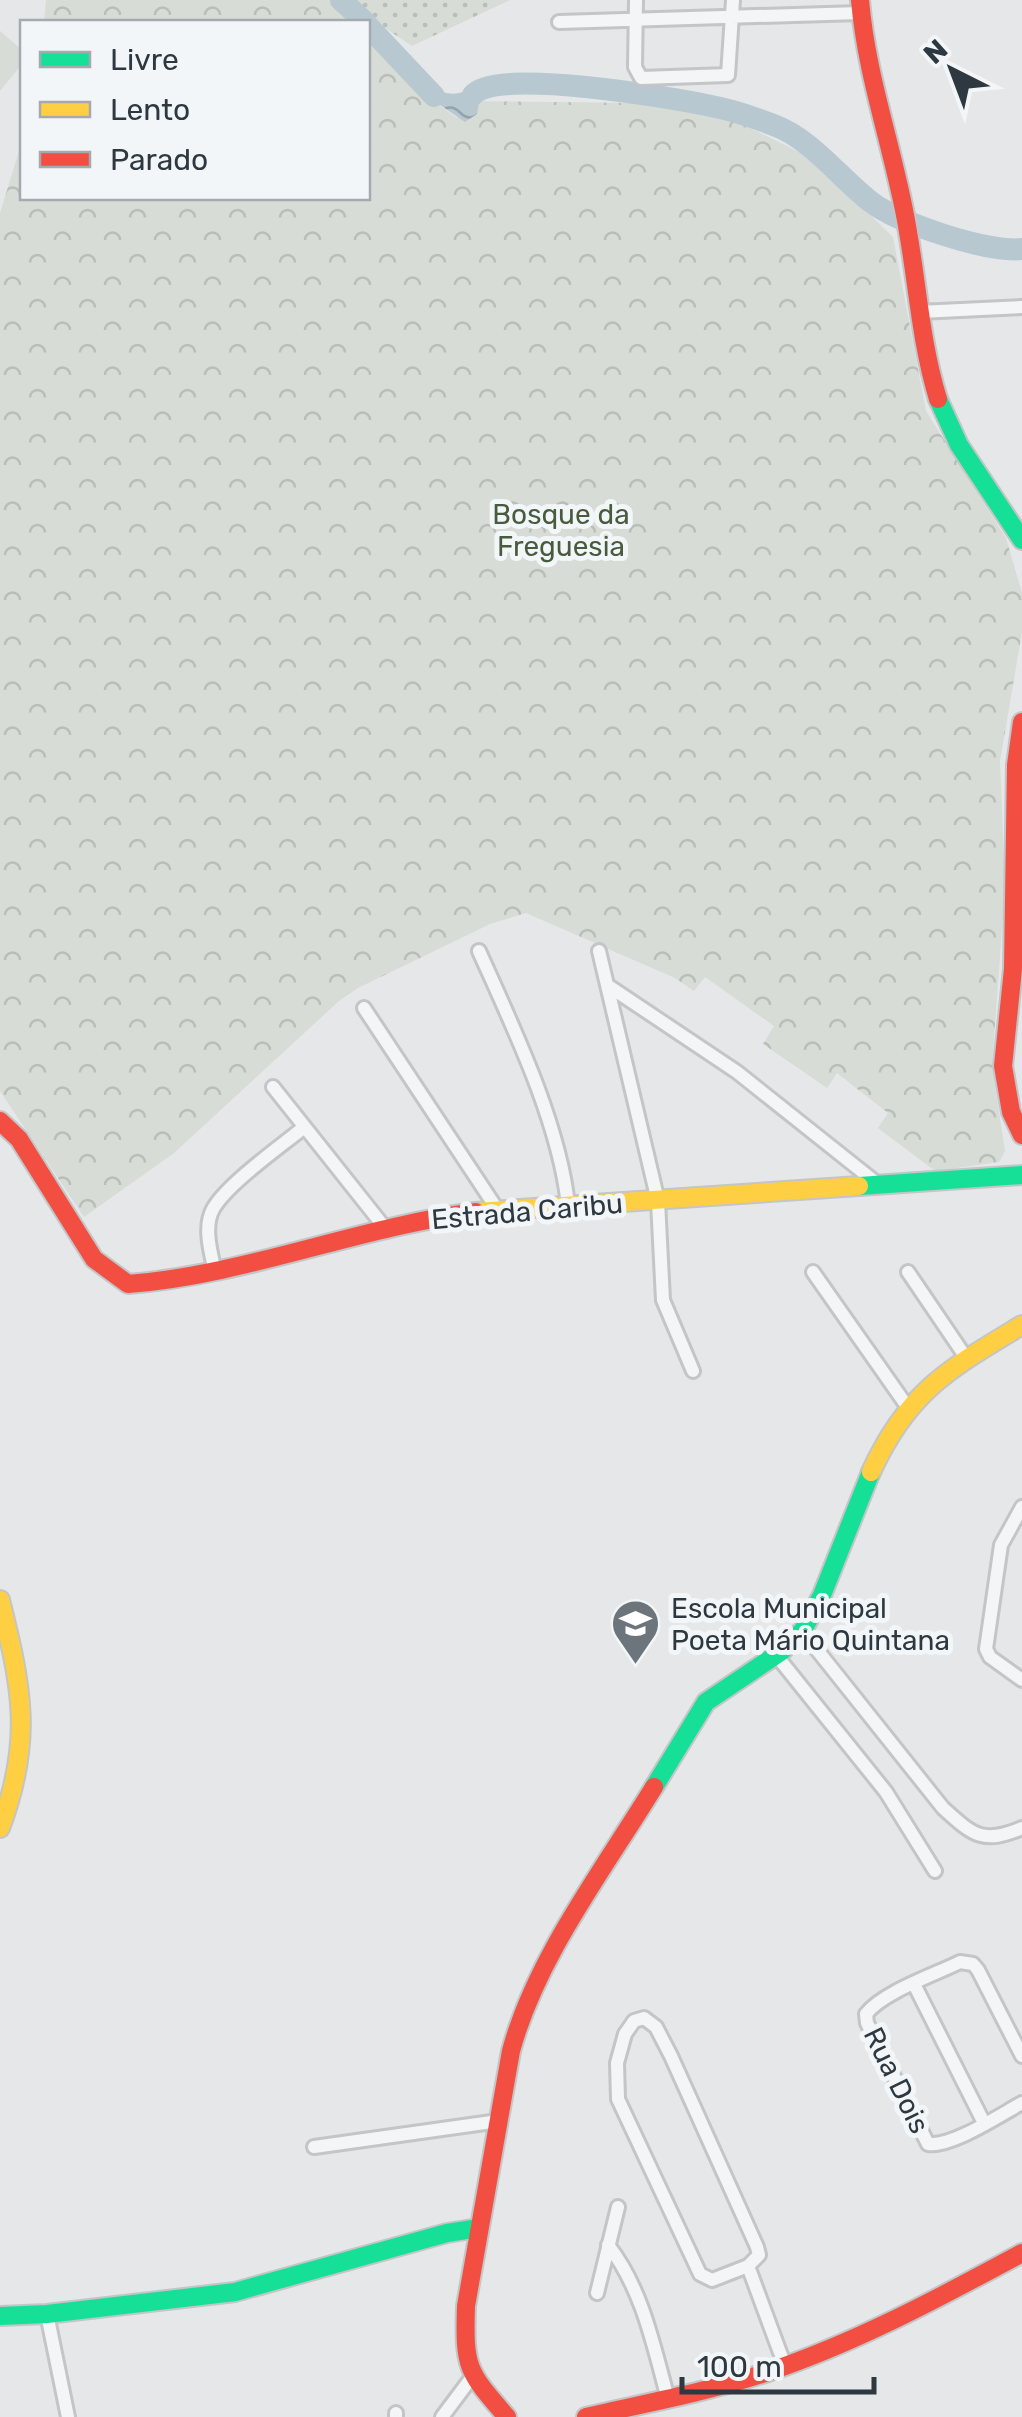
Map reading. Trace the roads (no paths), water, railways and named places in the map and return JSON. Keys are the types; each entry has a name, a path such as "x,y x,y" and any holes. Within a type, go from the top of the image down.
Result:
{"main road":[{"path":"860,6 864,49 905,211 936,389 951,432 1022,540"},
{"path":"1022,722 1016,765 1017,970 1002,1066 1011,1112 1022,1135"},
{"name":"Estrada Caribu","path":"0,1121 28,1152 81,1242 112,1274 128,1284 150,1284 215,1272 385,1228 497,1209 1022,1175"},
{"path":"508,2417 472,2376 465,2344 466,2306 522,2010 539,1975 706,1702 726,1685 776,1656 802,1632 863,1488 918,1396 944,1374 1022,1325"},
{"path":"0,1600 23,1704 25,1741 16,1791 0,1828"},
{"path":"0,2316 235,2292 446,2233 478,2228"},
{"path":"586,2417 785,2366 912,2313 1022,2253"}],"street":[{"path":"636,0 635,68 641,78 728,75 733,0"},
{"path":"559,22 732,18 860,6"},
{"path":"920,312 1021,310"},
{"path":"478,951 509,1018 557,1144 568,1204"},
{"path":"599,951 658,1201 663,1300 693,1371"},
{"path":"610,987 737,1072 879,1184"},
{"path":"364,1008 497,1209"},
{"path":"272,1088 385,1228"},
{"path":"215,1272 208,1228 212,1210 303,1128"},
{"path":"813,1272 910,1409"},
{"path":"908,1272 967,1359"},
{"path":"1022,1507 1002,1545 986,1649 990,1657 1022,1680"},
{"path":"802,1632 942,1808 969,1831 986,1838 1022,1828"},
{"path":"776,1656 893,1800 935,1870"},
{"name":"Rua Dois","path":"1022,2056 973,1964 960,1962 872,2006 866,2014 866,2023 928,2144 936,2145 1022,2103"},
{"name":"Rua Dois","path":"914,1984 984,2123"},
{"path":"650,2020 671,2056 758,2247 758,2256 748,2266 712,2280 700,2274 618,2099 617,2063 625,2034 634,2021 650,2020"},
{"path":"314,2147 499,2121"},
{"path":"598,2293 618,2207"},
{"path":"608,2244 648,2323 668,2399"},
{"path":"748,2266 785,2366"},
{"path":"48,2314 68,2417"},
{"path":"442,2417 472,2376"}],"water":[{"path":"412,75 451,94 483,83 496,83 481,91 477,114 465,122 412,86"}],"waterway":[{"path":"341,0 363,20"},
{"path":"370,28 434,96"},
{"path":"473,95 488,87 548,84 661,97 736,112 789,132 871,202 901,219 966,241 1022,249"}],"place":[{"name":"Escola Municipal Poeta Mário Quintana","path":"636,1666"}],"park label":[{"name":"Bosque da Freguesia","path":"561,530"}]}
